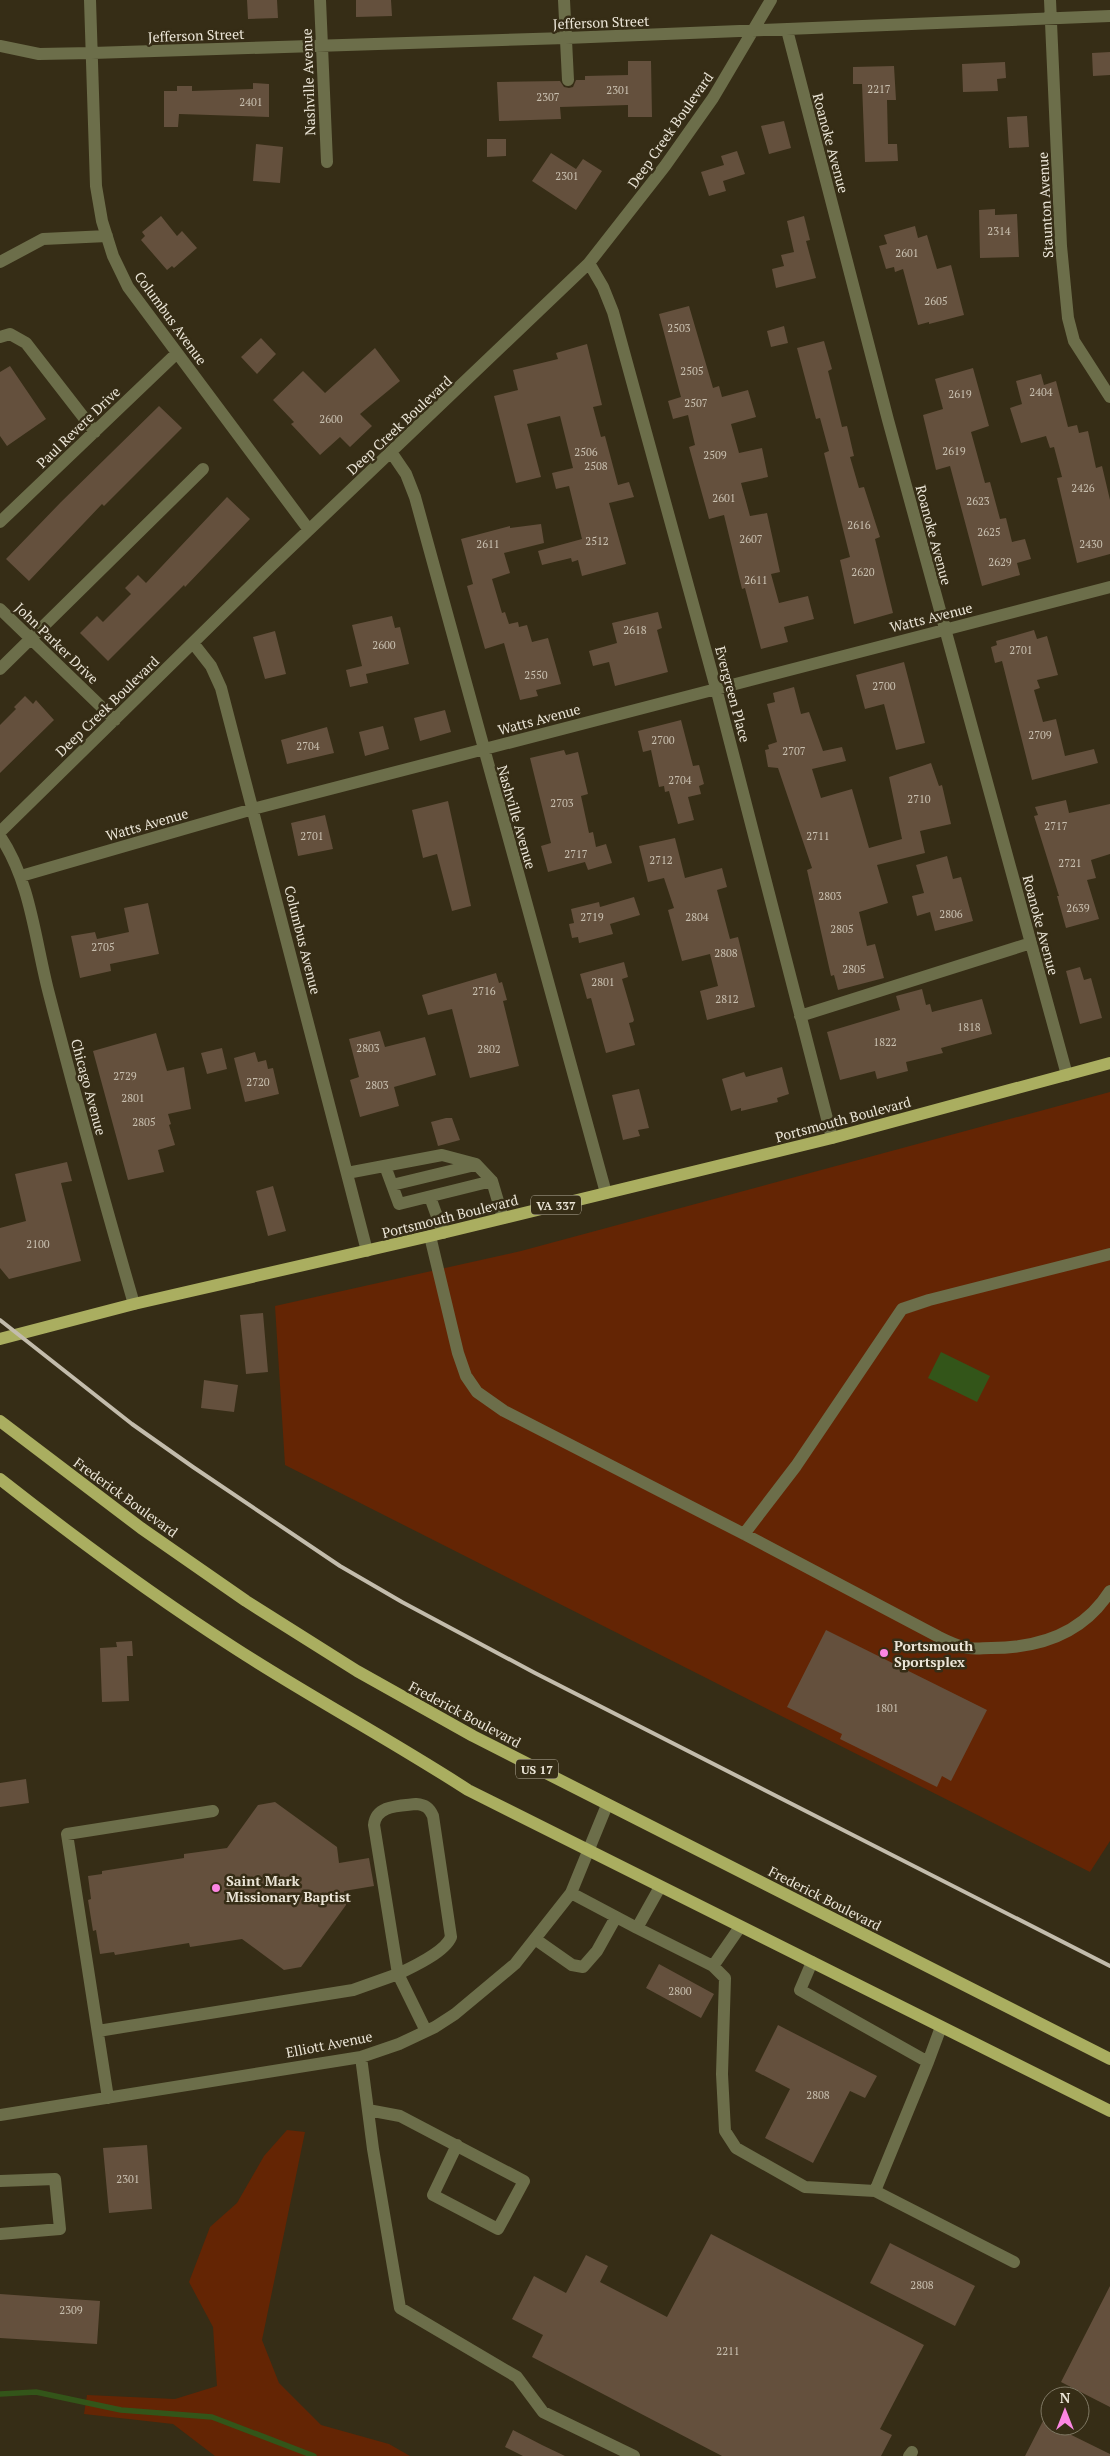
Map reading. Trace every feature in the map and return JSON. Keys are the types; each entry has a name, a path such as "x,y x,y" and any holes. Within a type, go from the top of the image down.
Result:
{"main road":[{"name":"Portsmouth Boulevard","path":"0,1339 134,1304 443,1233 832,1138 1110,1063"},
{"name":"Frederick Boulevard","path":"0,1421 141,1528 246,1601 357,1672 473,1736 1110,2059"},
{"path":"0,1479 111,1564 249,1658 316,1700 405,1749 468,1790 1110,2111"}],"street":[{"name":"Columbus Avenue","path":"90,0 96,186 113,256 128,287 309,530"},
{"name":"Nashville Avenue","path":"320,0 327,162"},
{"path":"564,0 568,80"},
{"name":"Deep Creek Boulevard","path":"0,834 309,530 590,263 665,166 713,98 771,0"},
{"name":"Staunton Avenue","path":"1050,0 1061,246 1068,318 1074,341 1110,397"},
{"name":"Jefferson Street","path":"0,46 39,54 92,53 566,38 1110,16"},
{"name":"Roanoke Avenue","path":"786,30 945,630 1067,1075"},
{"path":"0,262 43,238 107,236"},
{"name":"Evergreen Place","path":"590,263 604,287 613,312 716,688 832,1138"},
{"path":"0,337 10,334 26,343 95,432"},
{"name":"Paul Revere Drive","path":"0,522 177,353"},
{"name":"Nashville Avenue","path":"391,452 406,474 415,497 606,1193"},
{"path":"0,669 203,470"},
{"name":"Watts Avenue","path":"21,876 254,809 1110,587"},
{"name":"John Parker Drive","path":"0,609 115,720"},
{"name":"Columbus Avenue","path":"193,643 211,666 221,688 254,809 367,1251"},
{"path":"0,834 12,854 21,876"},
{"name":"Chicago Avenue","path":"21,876 44,974 99,1184 134,1304"},
{"path":"800,1016 1031,943"},
{"path":"347,1174 442,1155 476,1164 492,1181 503,1218"},
{"path":"392,1185 476,1164"},
{"path":"385,1166 399,1204 492,1181"},
{"path":"430,1197 443,1233"},
{"path":"430,1236 458,1353 466,1376 477,1392 504,1412 744,1534 939,1637 966,1648 1012,1648 1062,1636 1081,1623 1105,1599 1110,1591"},
{"path":"744,1534 796,1466 902,1309 929,1300 1110,1254"},
{"path":"98,2031 353,1990 398,1974 445,1946 451,1937 433,1816 430,1809 424,1804 386,1808 379,1812 375,1818 374,1825 398,1974 426,2031"},
{"name":"Elliott Avenue","path":"0,2115 361,2057 399,2044 426,2031 455,2014 515,1964 535,1939 570,1893 607,1804"},
{"path":"108,2098 67,1834 214,1811"},
{"path":"637,1928 660,1887"},
{"path":"570,1893 713,1966 725,1978 722,2074 725,2131 736,2148 805,2187 875,2191 1014,2262"},
{"path":"535,1939 572,1965 583,1967 597,1951 616,1917"},
{"path":"713,1966 740,1927"},
{"path":"812,1962 800,1990 928,2062"},
{"path":"875,2191 941,2027"},
{"path":"361,2057 400,2308 517,2377 543,2412 634,2456"},
{"path":"368,2110 400,2116 457,2145 524,2181 498,2229 433,2195 457,2145"},
{"path":"0,2182 55,2179 60,2229 0,2234"}],"shaded area":[{"name":"Portsmouth Sportsplex","path":"1110,1092 1110,1841 1090,1872 285,1465 275,1306 521,1251"},
{"path":"941,1352 990,1376 977,1402 928,1378"},
{"path":"287,2130 305,2132 262,2340 279,2383 321,2425 389,2444 410,2456 215,2456 173,2424 84,2414 87,2395 175,2399 217,2386 213,2327 189,2282 210,2227 237,2203 264,2156"}],"building":[{"path":"247,0 277,0 278,18 248,19"},
{"path":"356,0 391,0 392,16 356,17"},
{"path":"1110,52 1110,75 1093,76 1092,53"},
{"path":"628,61 651,61 652,117 628,117 628,105 560,107 561,119 499,121 497,82 560,81 564,87 569,88 573,87 576,80 585,80 585,76 628,75"},
{"path":"1005,62 1006,78 997,79 998,91 963,92 962,64"},
{"path":"894,66 896,100 887,100 888,144 897,144 898,161 865,162 862,84 853,84 853,67"},
{"path":"253,83 269,84 269,117 179,114 178,127 164,127 164,91 177,91 177,86 192,86 192,91 253,89"},
{"path":"1027,116 1029,147 1009,148 1007,117"},
{"path":"784,121 791,148 769,154 761,126"},
{"path":"487,139 506,139 506,156 487,157"},
{"path":"256,144 283,147 280,183 253,181"},
{"path":"737,151 745,174 723,181 726,191 709,196 701,172 724,165 721,156"},
{"path":"551,153 576,169 583,159 602,171 576,210 532,181"},
{"path":"995,209 995,215 1017,214 1019,257 980,258 979,210"},
{"path":"161,216 177,236 182,231 197,248 174,268 172,266 167,270 141,240 145,236 142,232"},
{"path":"804,216 810,240 806,241 816,278 776,288 772,269 784,266 781,255 794,252 787,221"},
{"path":"915,226 918,238 927,235 937,269 951,265 964,315 918,325 903,269 895,272 894,267 886,269 879,246 887,244 884,235"},
{"path":"689,306 713,388 719,386 722,397 748,390 756,417 731,424 739,453 762,448 768,477 741,483 750,516 767,513 780,572 771,574 779,603 808,596 814,619 784,627 788,642 761,649 745,588 742,589 724,515 709,519 689,447 695,445 688,415 673,419 668,401 681,397 659,314"},
{"path":"784,326 788,343 771,347 767,331"},
{"path":"261,338 276,354 257,374 241,357"},
{"path":"824,341 832,369 828,371 842,427 847,426 854,456 850,457 859,488 864,487 880,537 875,539 893,613 854,624 840,560 850,557 824,453 829,451 820,418 816,419 797,348"},
{"path":"587,344 602,405 593,407 601,437 605,436 618,485 629,482 634,497 609,503 626,564 582,576 578,560 572,562 571,558 542,565 538,551 582,539 569,486 556,489 552,473 573,468 560,416 527,424 541,477 516,483 494,396 518,390 513,370 558,359 556,353"},
{"path":"375,348 400,381 360,414 372,426 350,447 340,437 320,455 291,424 294,422 273,400 303,371 325,393"},
{"path":"10,366 46,419 7,446 0,436 0,372"},
{"path":"973,368 989,426 971,432 985,483 990,482 1000,519 1006,518 1012,542 1025,539 1031,559 1017,563 1020,575 982,586 950,466 936,470 923,415 943,409 935,379"},
{"path":"1041,374 1044,385 1056,381 1068,427 1077,425 1079,433 1088,431 1096,468 1102,466 1110,500 1110,554 1077,563 1057,478 1062,477 1054,447 1050,448 1046,436 1021,443 1010,408 1022,404 1016,381"},
{"path":"159,406 182,428 104,506 102,504 29,581 6,559"},
{"path":"227,497 250,519 185,587 184,585 108,661 80,633 97,616 103,622 131,594 125,588 138,575 146,583"},
{"path":"541,524 544,543 504,553 510,573 492,579 502,613 505,612 509,624 518,622 519,627 527,625 532,642 548,638 561,684 536,690 538,696 520,700 504,643 485,649 467,586 473,584 461,539 510,526 510,528"},
{"path":"658,612 662,628 657,630 668,672 615,686 609,662 593,666 589,651 617,643 612,623"},
{"path":"392,616 395,628 400,627 409,664 366,674 368,683 350,687 346,670 362,666 352,625"},
{"path":"1034,630 1037,639 1047,636 1058,675 1037,680 1040,688 1034,690 1043,722 1056,719 1065,756 1094,749 1098,763 1032,780 1002,661 995,663 991,647 997,645 996,641"},
{"path":"275,631 286,674 265,679 253,637"},
{"path":"904,662 925,743 896,750 884,704 865,709 856,675"},
{"path":"794,687 801,714 809,712 823,751 842,747 846,761 812,769 821,798 852,789 869,848 902,839 889,777 931,763 939,786 942,785 951,824 920,831 925,853 877,865 888,903 859,912 867,946 875,944 884,978 838,990 834,975 831,976 807,870 812,868 778,768 768,767 765,750 769,749 768,745 777,742 767,704 775,702 773,693"},
{"path":"25,696 33,704 36,700 54,720 0,773 0,725 16,709 14,707"},
{"path":"445,710 451,732 420,741 414,718"},
{"path":"681,720 693,766 699,765 704,784 699,786 701,794 688,797 694,820 678,824 669,791 665,792 664,786 659,787 651,750 643,752 638,731"},
{"path":"383,726 389,749 365,756 359,732"},
{"path":"327,727 334,753 287,764 281,740"},
{"path":"564,750 566,755 578,752 588,794 581,796 589,833 593,832 596,847 606,844 612,863 588,870 585,862 548,872 541,846 551,843 530,758"},
{"path":"1066,800 1069,813 1110,804 1110,854 1091,860 1096,878 1087,880 1099,919 1066,928 1057,896 1059,896 1034,816 1038,815 1035,807"},
{"path":"448,801 471,906 452,911 437,854 423,858 412,810"},
{"path":"325,815 333,849 298,856 291,823"},
{"path":"675,838 685,878 722,868 727,887 717,890 730,939 738,937 755,1007 707,1020 700,991 718,986 710,954 682,961 668,910 674,908 664,878 648,882 639,846"},
{"path":"947,856 953,879 961,877 973,921 935,931 930,912 917,916 912,896 924,893 916,865"},
{"path":"634,897 640,915 610,924 613,934 579,943 578,937 572,938 569,924 574,923 571,909 599,902 600,907"},
{"path":"148,903 159,954 110,964 111,971 80,978 71,936 95,932 97,939 129,932 124,908"},
{"path":"624,962 628,977 622,979 634,1020 629,1023 635,1045 606,1053 591,998 587,999 580,974"},
{"path":"1080,967 1084,980 1091,978 1102,1018 1080,1024 1066,971"},
{"path":"496,973 499,983 502,982 507,1000 503,1001 519,1066 470,1078 452,1009 428,1015 422,995"},
{"path":"922,989 926,1005 930,1004 932,1012 982,999 992,1034 941,1048 943,1053 906,1062 908,1071 877,1079 875,1071 840,1080 827,1032 900,1010 896,996"},
{"path":"380,1031 385,1047 425,1037 436,1075 394,1087 399,1106 360,1117 350,1080 359,1077 349,1039"},
{"path":"156,1033 167,1071 184,1067 191,1109 168,1114 175,1145 158,1150 164,1172 128,1180 93,1051"},
{"path":"222,1048 227,1069 207,1074 201,1053"},
{"path":"255,1052 258,1062 266,1060 268,1069 273,1068 279,1094 245,1102 234,1058"},
{"path":"782,1067 789,1094 777,1098 778,1102 741,1111 741,1108 731,1111 722,1079 744,1072 746,1077"},
{"path":"639,1089 649,1128 638,1130 640,1136 623,1140 612,1095"},
{"path":"452,1118 460,1140 438,1146 431,1122"},
{"path":"67,1162 72,1181 61,1183 81,1261 9,1279 0,1268 0,1228 26,1221 15,1174"},
{"path":"273,1186 286,1231 268,1236 256,1191"},
{"path":"263,1313 268,1372 246,1374 240,1315"},
{"path":"204,1380 238,1385 234,1412 201,1408"},
{"path":"826,1630 987,1710 951,1781 942,1776 937,1787 840,1739 842,1734 787,1707"},
{"path":"132,1641 133,1656 127,1656 129,1701 102,1702 100,1648 117,1647 116,1642"},
{"path":"26,1779 29,1803 0,1807 0,1783"},
{"name":"Saint Mark Missionary Baptist","path":"275,1802 337,1847 339,1863 369,1858 374,1886 344,1891 346,1905 301,1967 284,1970 242,1939 190,1947 189,1943 115,1955 114,1952 100,1954 96,1930 93,1931 88,1900 91,1899 88,1876 102,1874 102,1871 184,1858 184,1854 227,1848 258,1805"},
{"path":"659,1964 714,1994 701,2018 646,1988"},
{"path":"778,2025 877,2076 865,2098 850,2091 813,2163 765,2138 790,2089 755,2071"},
{"path":"147,2145 152,2209 109,2213 103,2148"},
{"path":"711,2234 924,2345 880,2429 892,2435 881,2456 722,2456 532,2357 543,2335 512,2319 534,2276 566,2293 586,2255 608,2266 600,2282 667,2317"},
{"path":"890,2243 975,2286 955,2326 870,2283"},
{"path":"1110,2286 1110,2407 1090,2397 1090,2386 1069,2386 1061,2382"},
{"path":"0,2294 100,2301 97,2344 0,2338"},
{"path":"1040,2427 1040,2436 1073,2436 1110,2454 1110,2456 1025,2456"},
{"path":"513,2430 565,2456 523,2456 505,2447"}],"waterway":[{"path":"0,2394 36,2392 121,2410 212,2417 314,2456"}],"railway":[{"path":"0,1320 132,1424 340,1566 402,1602 535,1673 1110,1966"}],"place":[{"name":"Portsmouth Sportsplex","path":"884,1653"},
{"name":"Saint Mark Missionary Baptist","path":"216,1888"}]}
